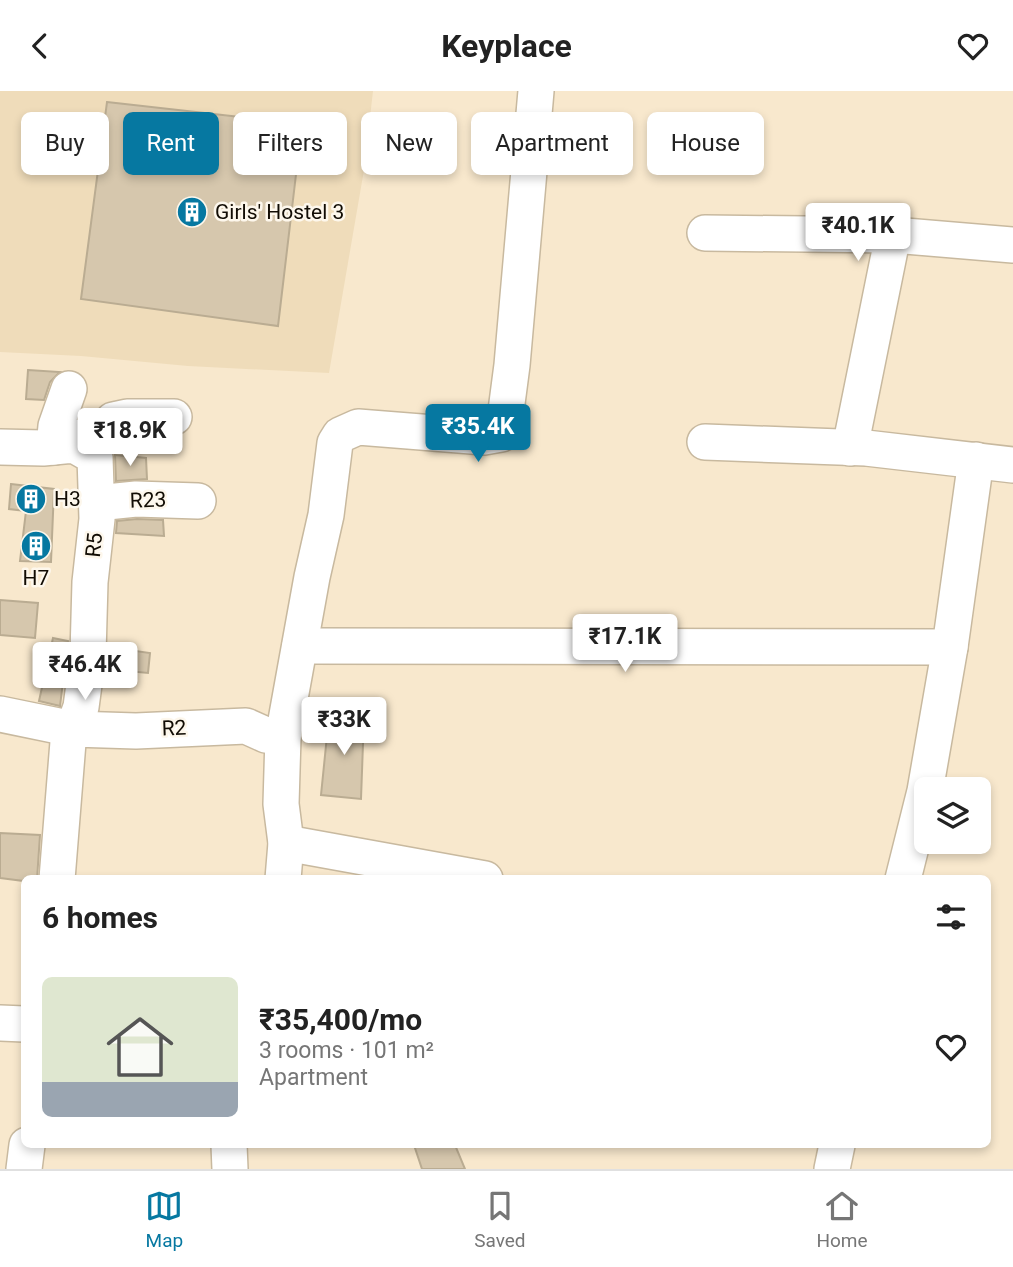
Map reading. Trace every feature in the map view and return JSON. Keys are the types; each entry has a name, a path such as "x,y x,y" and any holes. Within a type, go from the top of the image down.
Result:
{"street":[{"path":"283,875 286,843 281,804 283,737 326,515 335,443 347,430 358,428 493,437 501,434 512,366 536,91"},
{"path":"705,233 892,235 1013,245"},
{"path":"850,448 892,235"},
{"path":"54,442 56,426 69,389"},
{"path":"0,447 54,442 97,447 113,420 127,417 174,417"},
{"path":"705,442 850,448 1013,465"},
{"name":"R5","path":"73,729 81,707 88,654 90,582 97,503 97,447"},
{"path":"904,875 925,791 950,647 976,460"},
{"name":"R23","path":"97,503 136,499 198,501"},
{"path":"300,646 950,647"},
{"name":"R2","path":"0,713 73,729 136,731 246,726 266,735 283,737"},
{"path":"57,875 68,742 73,729"},
{"path":"286,843 463,875"},
{"path":"0,1023 21,1024"},
{"path":"24,1169 27,1148"},
{"path":"229,1148 230,1169"},
{"path":"832,1169 836,1148"}],"shaded area":[{"path":"0,91 373,91 371,112 361,112 361,175 363,175 329,373 0,352"}],"building":[{"name":"Girls' Hostel 3","path":"107,102 196,112 123,112 123,175 219,175 219,115 233,116 233,175 296,175 278,326 81,299 97,175 109,175 109,112 106,112"},
{"path":"28,370 60,372 50,382 44,400 26,399"},
{"path":"115,455 146,458 147,479 116,481"},
{"path":"11,484 54,489 51,562 20,561 26,511 9,509"},
{"path":"163,520 164,536 116,533 117,521"},
{"path":"0,600 38,603 35,638 0,635"},
{"path":"53,638 68,641 60,706 39,701"},
{"path":"108,647 150,653 148,673 106,669"},
{"path":"329,716 364,716 361,799 321,795"},
{"path":"0,833 40,835 37,875 21,875 21,881 0,878"},
{"path":"415,1148 456,1148 465,1169 422,1169"}],"place":[{"name":"Girls' Hostel 3","path":"192,212"},
{"name":"H3","path":"31,499"},
{"name":"H7","path":"36,546"}]}
